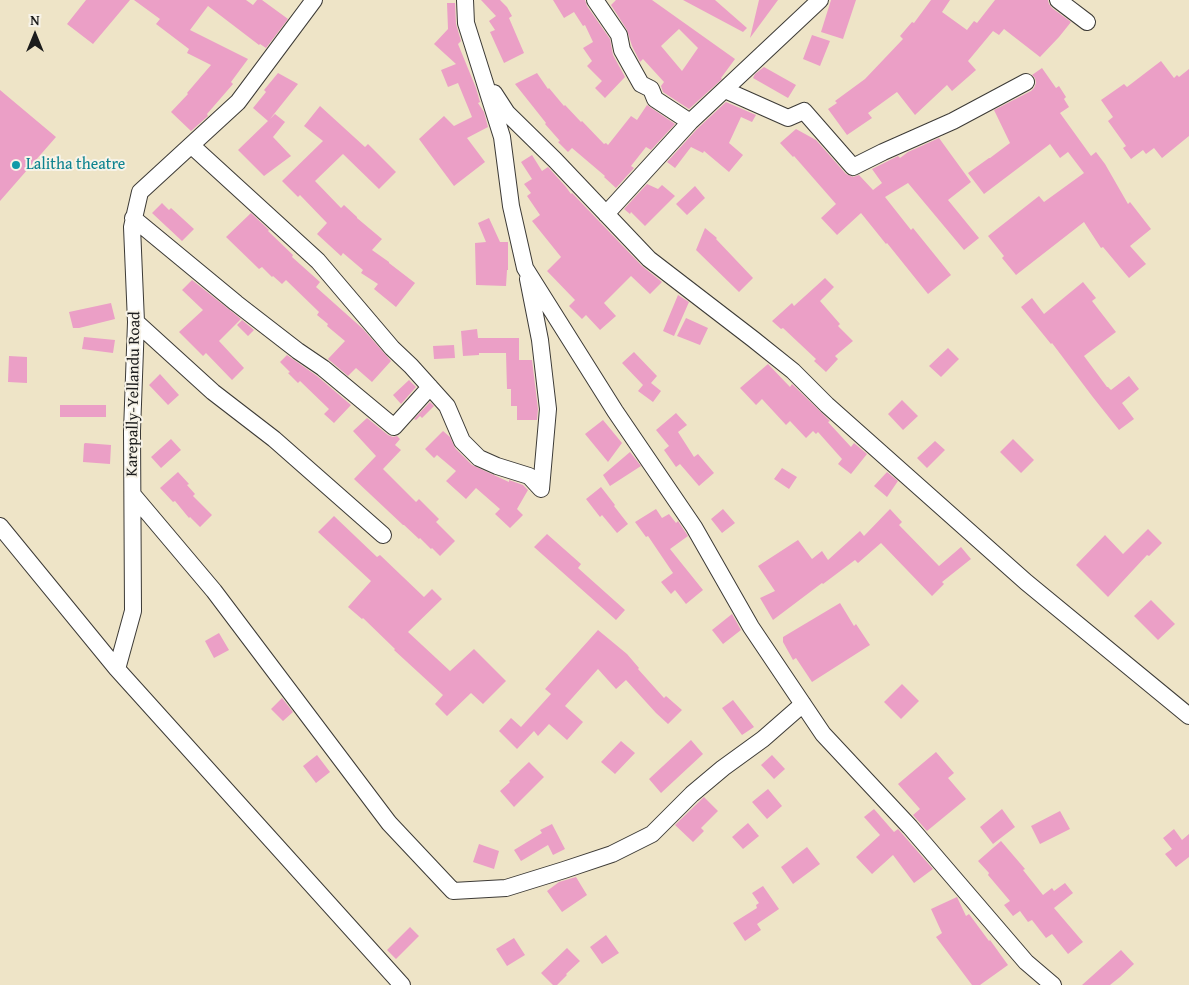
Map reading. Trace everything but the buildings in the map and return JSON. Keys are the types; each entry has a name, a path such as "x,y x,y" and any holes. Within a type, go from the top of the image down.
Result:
{"street":[{"name":"Karepally-Yellandu Road","path":"118,669 134,611 132,431 136,322 132,227 140,192 238,102 314,0"},
{"path":"191,145 318,261 392,348 447,406 462,441 479,458 530,476 540,488 548,409 540,340 511,206 502,137 466,23 465,0"},
{"path":"595,0 619,35 622,50 641,84 651,89 655,99 690,122"},
{"path":"606,214 690,122 820,0"},
{"path":"1058,0 1087,22"},
{"path":"483,75 508,113 556,160 649,259 793,371 827,405 1026,582 1189,716"},
{"path":"725,90 788,118 804,111 853,167 953,121 1026,82"},
{"path":"134,218 236,303 298,351 324,368 394,427 430,387"},
{"path":"525,268 614,410 694,527 752,627 823,734 910,827 1026,962 1053,985"},
{"path":"136,322 213,392 274,439 383,535"},
{"path":"133,495 219,598 389,823 453,891 506,888 612,854 652,834 692,794 803,704"},
{"path":"0,526 118,669 402,985"}],"place":[{"name":"Lalitha theatre","path":"16,165"}]}
